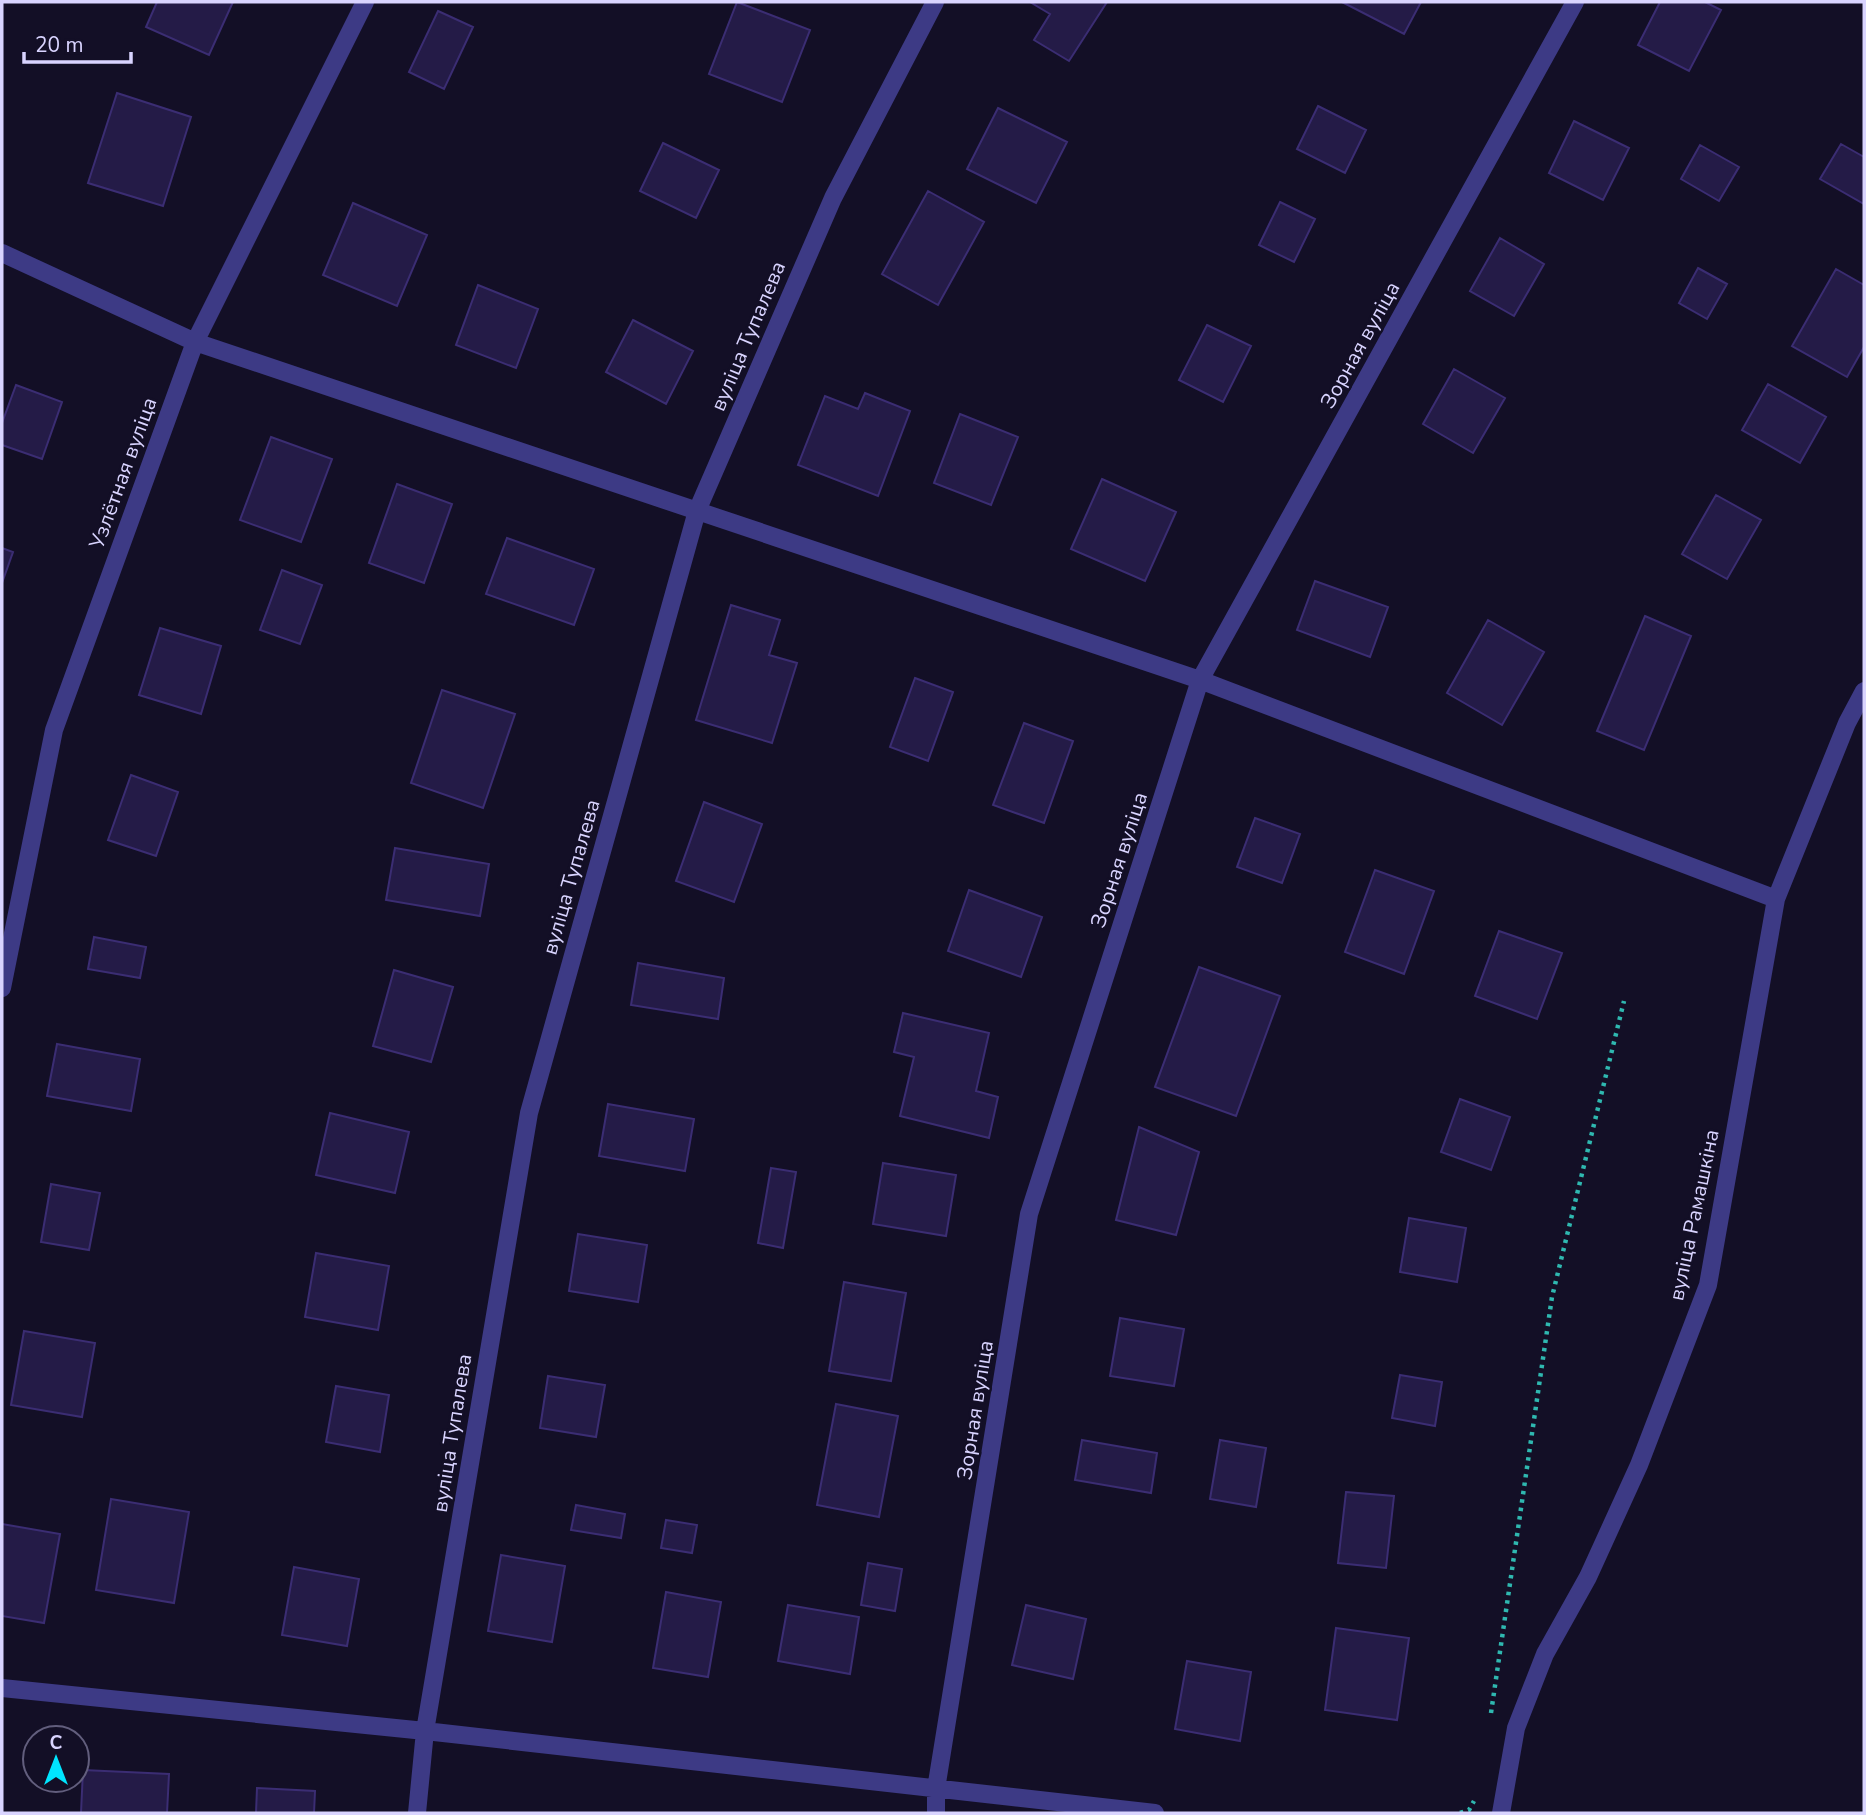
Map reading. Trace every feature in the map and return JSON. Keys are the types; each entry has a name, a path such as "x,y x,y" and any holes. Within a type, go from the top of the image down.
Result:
{"street":[{"name":"Узлётная вуліца","path":"2,988 54,730 195,342 365,2"},
{"name":"вуліца Тупалева","path":"417,1813 425,1731 528,1113 697,511 833,198 935,2"},
{"name":"Зорная вуліца","path":"936,1813 936,1788 1030,1214 1200,680 1575,2"},
{"path":"2,253 195,342 1200,680 1776,899"},
{"name":"вуліца Рамашкіна","path":"1501,1813 1517,1728 1545,1654 1588,1577 1639,1465 1707,1285 1776,899 1847,723 1864,691"},
{"path":"2,1688 425,1731 1155,1813"}],"path":[{"path":"1490,1714 1552,1297 1624,1001"},
{"path":"1460,1813 1469,1810 1478,1794"}],"building":[{"path":"157,2 233,2 209,55 146,27"},
{"path":"737,2 810,30 782,102 709,74"},
{"path":"1030,2 1107,2 1069,61 1034,40 1050,14"},
{"path":"1342,2 1421,2 1404,34"},
{"path":"1660,2 1705,2 1721,10 1689,71 1638,45"},
{"path":"438,11 473,27 444,89 409,72"},
{"path":"117,93 191,117 163,206 88,183"},
{"path":"1318,106 1366,130 1345,173 1297,149"},
{"path":"998,108 1067,142 1036,203 967,169"},
{"path":"1574,121 1629,148 1603,200 1549,173"},
{"path":"663,143 719,170 696,218 640,191"},
{"path":"1841,144 1864,157 1864,204 1820,179"},
{"path":"1700,145 1739,167 1719,201 1681,179"},
{"path":"928,191 984,222 938,305 882,274"},
{"path":"1280,202 1315,219 1294,262 1259,245"},
{"path":"353,203 427,235 397,306 323,275"},
{"path":"1500,238 1544,264 1514,316 1470,291"},
{"path":"1698,268 1727,284 1707,319 1679,303"},
{"path":"1836,269 1864,285 1864,347 1847,377 1792,346"},
{"path":"478,285 538,309 516,368 456,345"},
{"path":"633,320 693,351 666,404 606,372"},
{"path":"1207,325 1251,346 1223,402 1179,380"},
{"path":"1454,369 1505,398 1473,453 1423,424"},
{"path":"1768,384 1826,417 1800,463 1742,430"},
{"path":"16,385 62,402 42,459 2,445 2,423"},
{"path":"865,393 910,411 878,496 798,465 825,396 858,409"},
{"path":"960,414 1018,437 991,505 934,483"},
{"path":"271,437 332,459 301,542 240,520"},
{"path":"1102,479 1176,512 1145,581 1071,549"},
{"path":"397,484 452,504 424,583 369,563"},
{"path":"1716,495 1761,520 1727,579 1682,554"},
{"path":"507,538 594,569 574,625 486,594"},
{"path":"2,548 13,552 2,583"},
{"path":"282,570 322,585 300,644 260,630"},
{"path":"1315,581 1388,607 1370,657 1297,630"},
{"path":"731,605 780,620 769,655 797,663 772,743 696,720"},
{"path":"1645,616 1691,636 1644,750 1597,731"},
{"path":"1488,620 1544,652 1502,725 1447,693"},
{"path":"160,628 221,646 201,714 139,695"},
{"path":"915,678 953,692 928,761 890,747"},
{"path":"442,690 515,714 483,808 411,783"},
{"path":"1024,723 1073,741 1044,823 993,805"},
{"path":"131,775 178,792 156,856 108,840"},
{"path":"704,802 762,824 734,902 676,881"},
{"path":"1255,818 1300,834 1282,883 1237,867"},
{"path":"395,848 489,864 480,916 386,900"},
{"path":"1375,870 1434,891 1404,974 1345,952"},
{"path":"969,890 1042,917 1021,977 948,951"},
{"path":"1499,931 1562,953 1537,1019 1475,996"},
{"path":"94,937 146,947 140,978 88,969"},
{"path":"638,963 724,978 718,1019 631,1005"},
{"path":"1199,967 1280,996 1236,1116 1155,1087"},
{"path":"394,970 453,987 431,1062 373,1046"},
{"path":"903,1013 989,1033 976,1091 998,1097 989,1138 900,1116 914,1057 894,1052"},
{"path":"57,1044 140,1059 131,1111 47,1096"},
{"path":"1460,1099 1510,1117 1491,1170 1441,1152"},
{"path":"608,1104 694,1119 685,1171 599,1156"},
{"path":"330,1113 409,1132 395,1193 316,1175"},
{"path":"1139,1127 1199,1152 1176,1235 1116,1220"},
{"path":"883,1163 956,1175 946,1236 873,1224"},
{"path":"771,1168 796,1172 783,1248 758,1243"},
{"path":"51,1184 100,1193 89,1250 41,1242"},
{"path":"1409,1218 1466,1228 1457,1282 1400,1272"},
{"path":"578,1234 647,1245 638,1302 569,1291"},
{"path":"316,1253 389,1266 378,1330 305,1317"},
{"path":"844,1282 906,1293 891,1381 829,1371"},
{"path":"1120,1318 1184,1329 1174,1386 1110,1376"},
{"path":"24,1331 95,1343 82,1417 11,1405"},
{"path":"1400,1375 1442,1382 1435,1426 1392,1418"},
{"path":"548,1376 605,1385 596,1437 540,1428"},
{"path":"336,1386 389,1395 380,1452 326,1442"},
{"path":"836,1404 898,1416 879,1517 817,1505"},
{"path":"1082,1440 1157,1453 1151,1493 1075,1480"},
{"path":"1220,1440 1266,1448 1256,1507 1210,1499"},
{"path":"1346,1492 1394,1496 1386,1568 1338,1563"},
{"path":"111,1499 189,1512 174,1603 96,1590"},
{"path":"576,1505 625,1514 621,1538 571,1530"},
{"path":"666,1520 697,1525 692,1553 661,1548"},
{"path":"2,1524 60,1534 44,1623 2,1616"},
{"path":"501,1555 565,1566 552,1642 488,1631"},
{"path":"868,1563 902,1569 895,1611 861,1605"},
{"path":"294,1567 359,1579 347,1646 282,1635"},
{"path":"666,1592 721,1602 708,1677 653,1668"},
{"path":"788,1605 859,1617 850,1674 778,1661"},
{"path":"1026,1605 1086,1619 1073,1679 1012,1665"},
{"path":"1336,1628 1409,1638 1397,1720 1325,1710"},
{"path":"1187,1661 1251,1672 1240,1741 1175,1729"},
{"path":"91,1770 169,1774 167,1813 81,1813 82,1794 91,1794"},
{"path":"257,1788 315,1791 314,1813 256,1813"}]}
